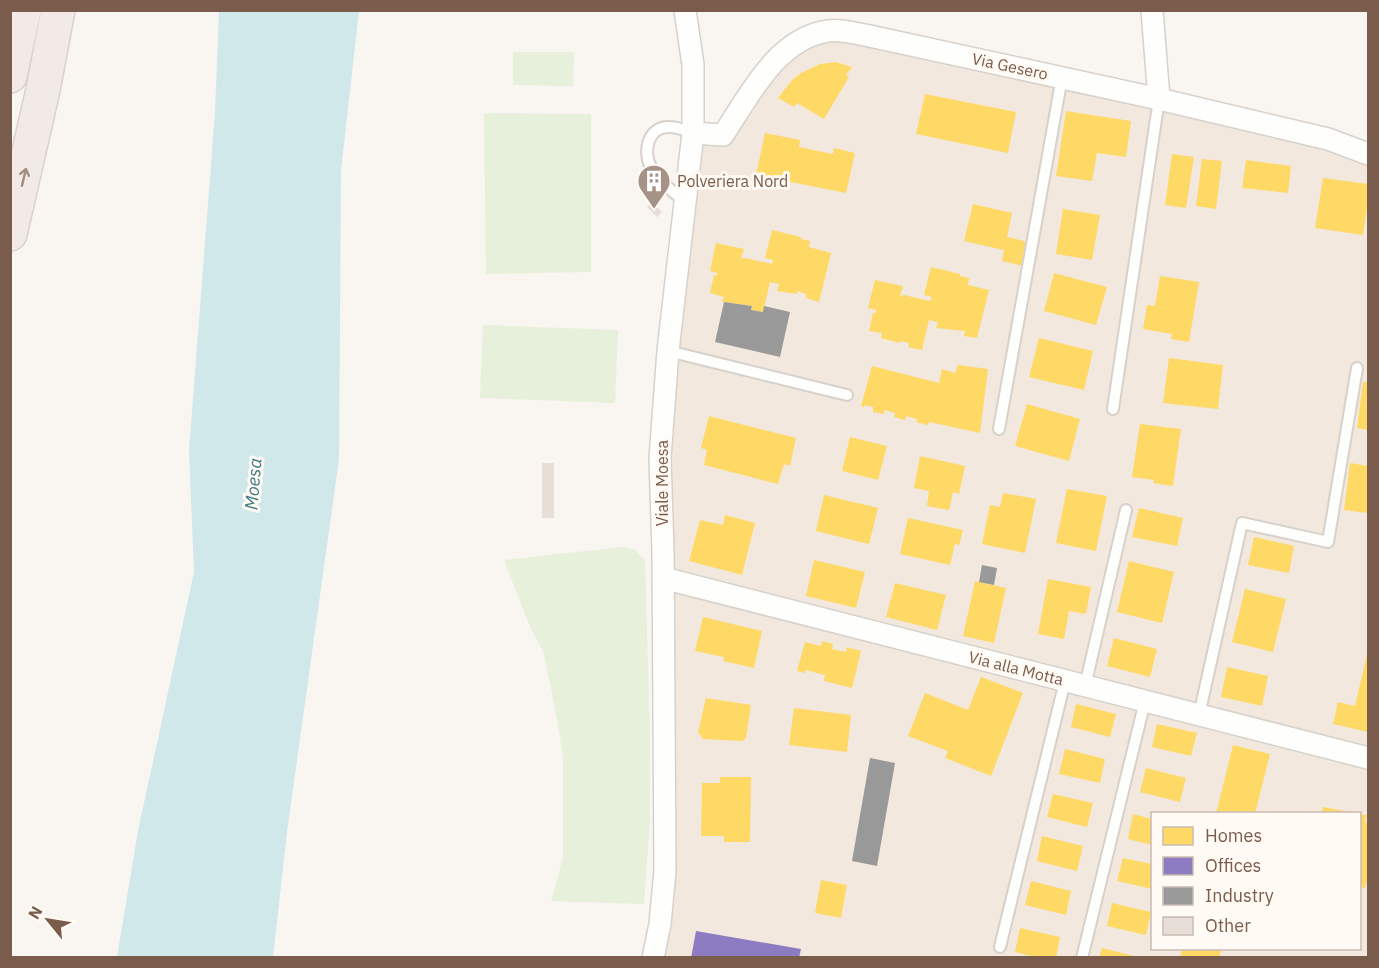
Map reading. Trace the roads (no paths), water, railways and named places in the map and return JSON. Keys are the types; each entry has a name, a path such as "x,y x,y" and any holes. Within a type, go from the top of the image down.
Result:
{"highway":[{"path":"10,76 24,10"},
{"path":"10,234 43,90 58,10"}],"street":[{"name":"Viale Moesa","path":"653,957 660,924 665,871 660,458 668,351 693,133 693,65 685,10"},
{"path":"1152,10 1159,99"},
{"name":"Via Gesero","path":"693,133 723,135 755,86 779,57 804,37 830,30 865,35 1159,99 1328,139 1368,154"},
{"name":"Via alla Motta","path":"663,578 1368,758"}],"lane":[{"path":"999,429 1062,78"},
{"path":"1113,409 1159,99"},
{"path":"685,202 650,167 646,147 653,135 664,128 671,127 693,133"},
{"path":"668,351 848,394"},
{"path":"1199,715 1242,523 1328,542 1357,368"},
{"path":"1000,947 1126,510"},
{"path":"1082,957 1145,701"}],"water":[{"name":"Moesa","path":"219,11 359,11 341,170 339,459 287,832 273,957 117,957 138,831 194,572 189,451 215,113"}],"place":[{"name":"Polveriera Nord","path":"654,210"}]}
